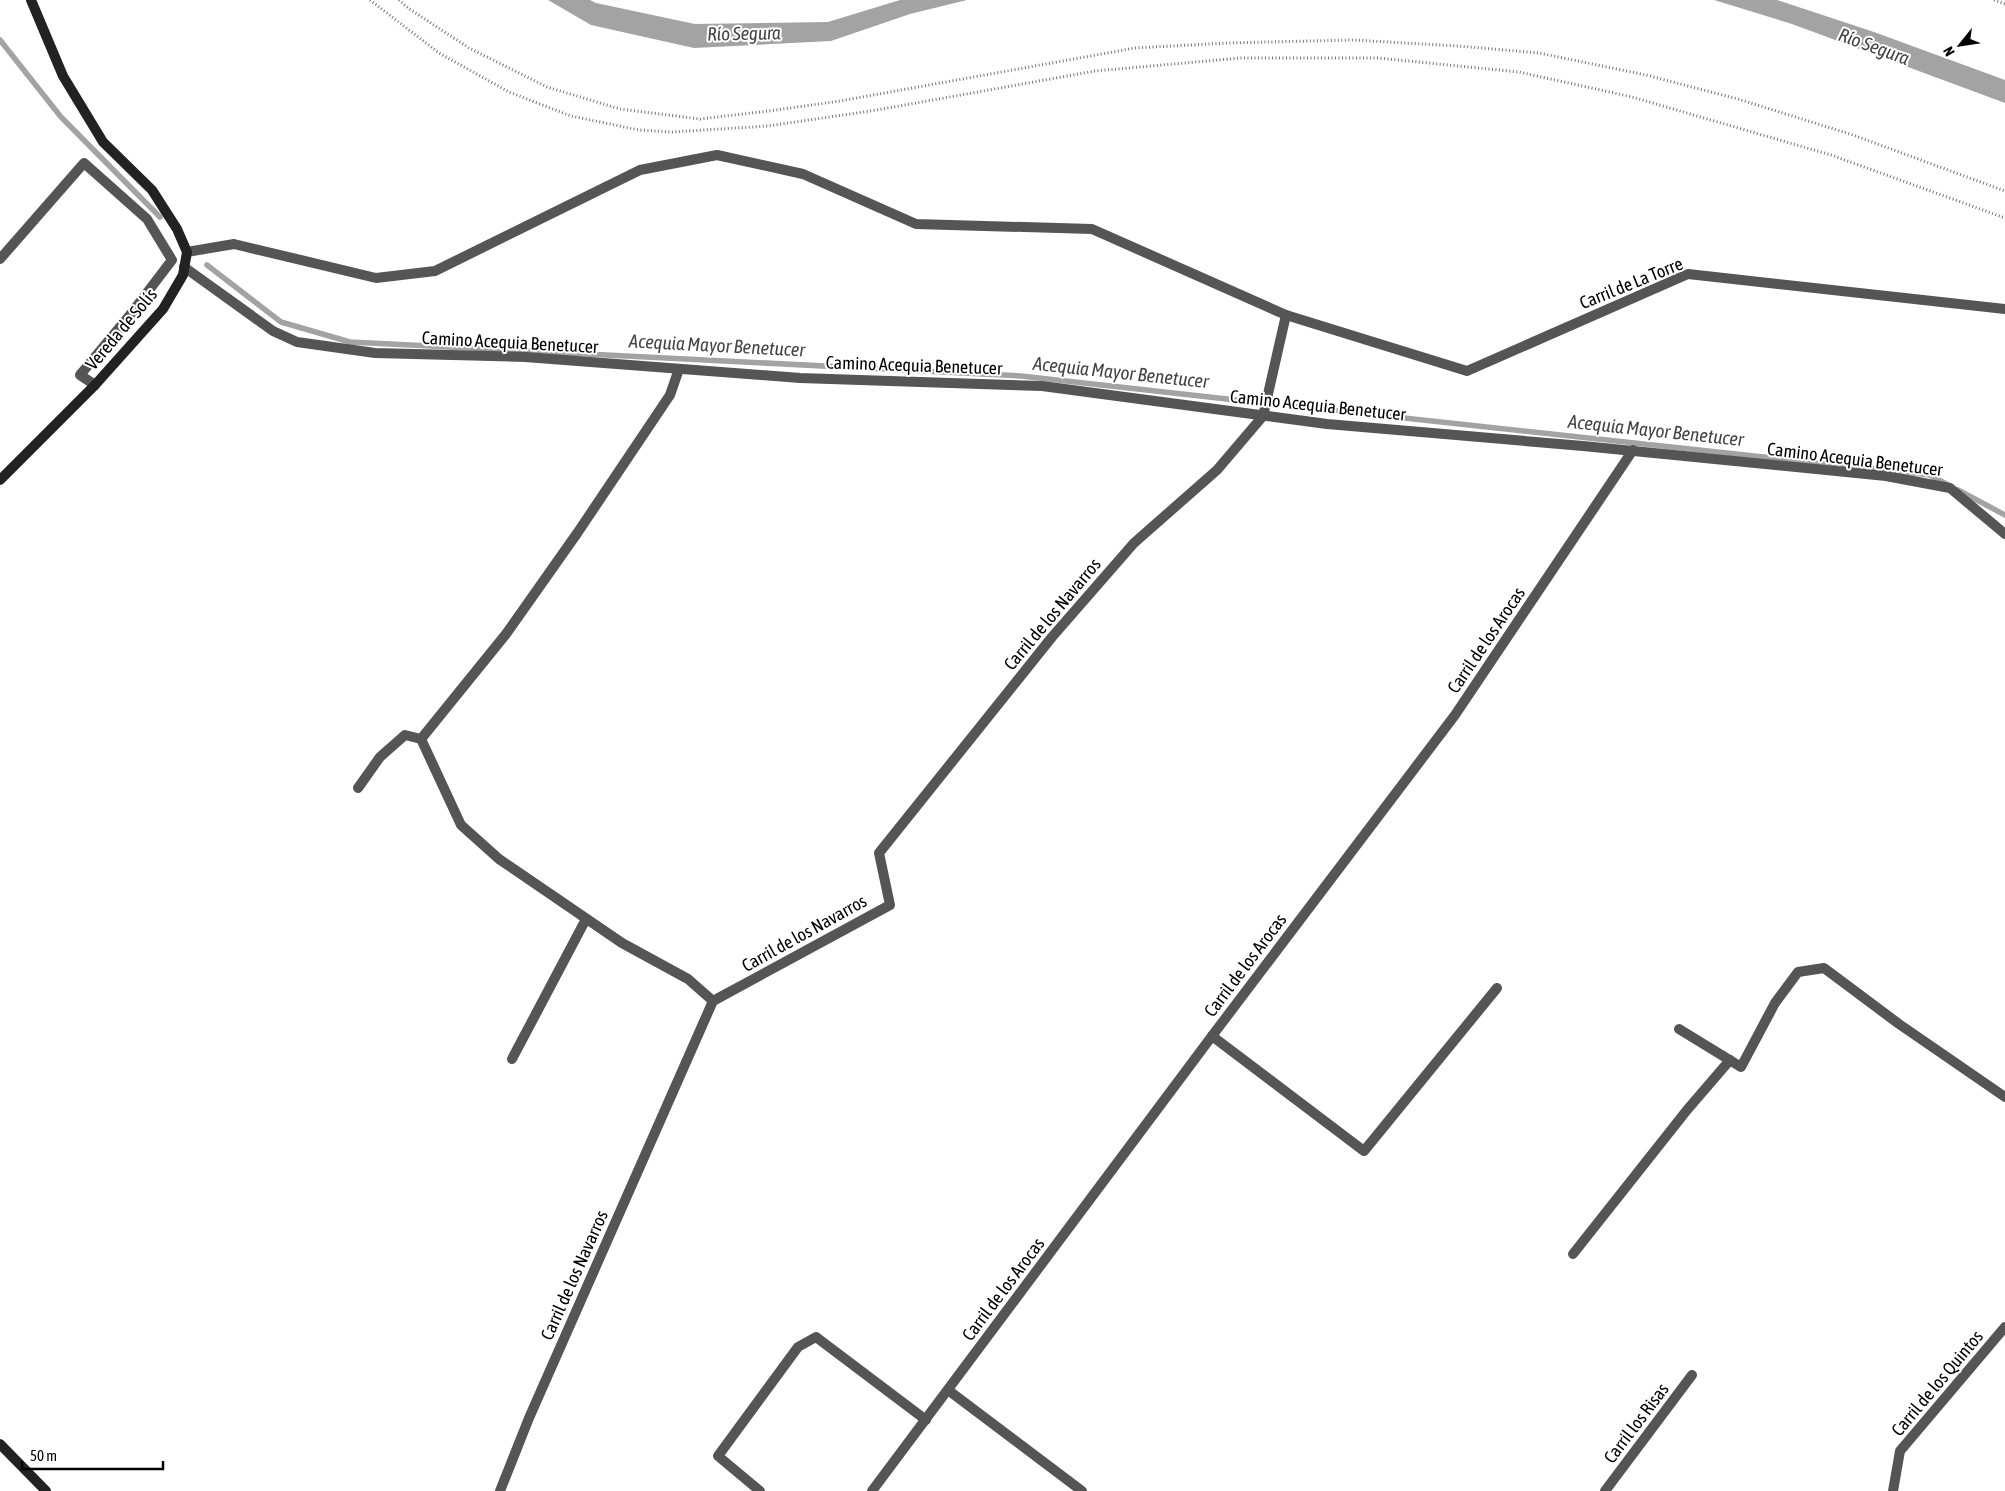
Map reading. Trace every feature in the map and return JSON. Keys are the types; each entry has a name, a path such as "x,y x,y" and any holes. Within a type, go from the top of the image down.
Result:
{"street":[{"path":"31,0 63,76 103,142 152,190 177,229 187,252"},
{"name":"Carril de La Torre","path":"187,252 234,244 376,278 435,271 640,170 717,155 803,174 916,224 1092,229 1286,315 1467,371 1688,274 2005,310"},
{"path":"0,259 84,163 147,219 172,260 80,375 95,385"},
{"name":"Vereda de Solís","path":"0,480 95,385 163,309 183,275 187,252"},
{"name":"Camino Acequia Benetucer","path":"184,267 273,331 297,342 376,353 525,357 800,378 1042,386 1327,424 1633,450 1886,476 1950,488 2005,534"},
{"name":"Carril de los Navarros","path":"500,1491 529,1418 713,1001 890,905 879,853 1052,638 1134,543 1217,470 1263,416 1286,315"},
{"path":"421,739 506,634 578,532 670,395 679,369"},
{"name":"Carril de los Arocas","path":"872,1491 1455,715 1633,450"},
{"path":"358,788 380,757 405,735 421,739"},
{"path":"421,739 461,824 499,859 622,943 688,979 713,1001"},
{"path":"512,1059 586,919"},
{"path":"1679,1029 1741,1067 1775,1003 1798,972 1824,968 2005,1097"},
{"path":"1212,1036 1364,1151 1497,988"},
{"path":"1573,1254 1687,1110 1730,1060"},
{"name":"Carril de los Quintos","path":"1893,1491 1900,1451 2005,1328"},
{"path":"760,1491 718,1456 798,1347 816,1336 926,1420"},
{"name":"Carril los Risas","path":"1605,1491 1692,1376"},
{"path":"948,1390 1082,1491"},
{"path":"0,1444 46,1491"}],"path":[{"path":"370,0 439,53 509,92 571,116 639,130 672,132 768,126 877,110 1095,71 1133,67 1241,58 1378,58 1519,72 1632,97 1830,155 2005,218"},
{"path":"399,0 408,8 469,48 547,87 620,109 700,119 769,112 840,101 1135,48 1227,42 1353,40 1539,53 1646,75 1738,99 1853,135 2005,191"},
{"path":"1994,0 2005,4"}],"water":[{"name":"Río Segura","path":"548,0 590,0 596,3 695,24 828,22 900,0 967,0 910,14 831,41 694,48 591,25"},
{"name":"Río Segura","path":"1714,0 1777,0 1874,32 2005,80 2005,103 1792,24"}],"waterway":[{"name":"Acequia Mayor Benetucer","path":"0,40 61,117 160,217"},
{"name":"Acequia Mayor Benetucer","path":"207,265 281,322 350,342 1021,376 1245,401"},
{"name":"Acequia Mayor Benetucer","path":"1294,406 1930,475 1948,485"},
{"name":"Acequia Mayor Benetucer","path":"1958,490 2005,515"}]}
